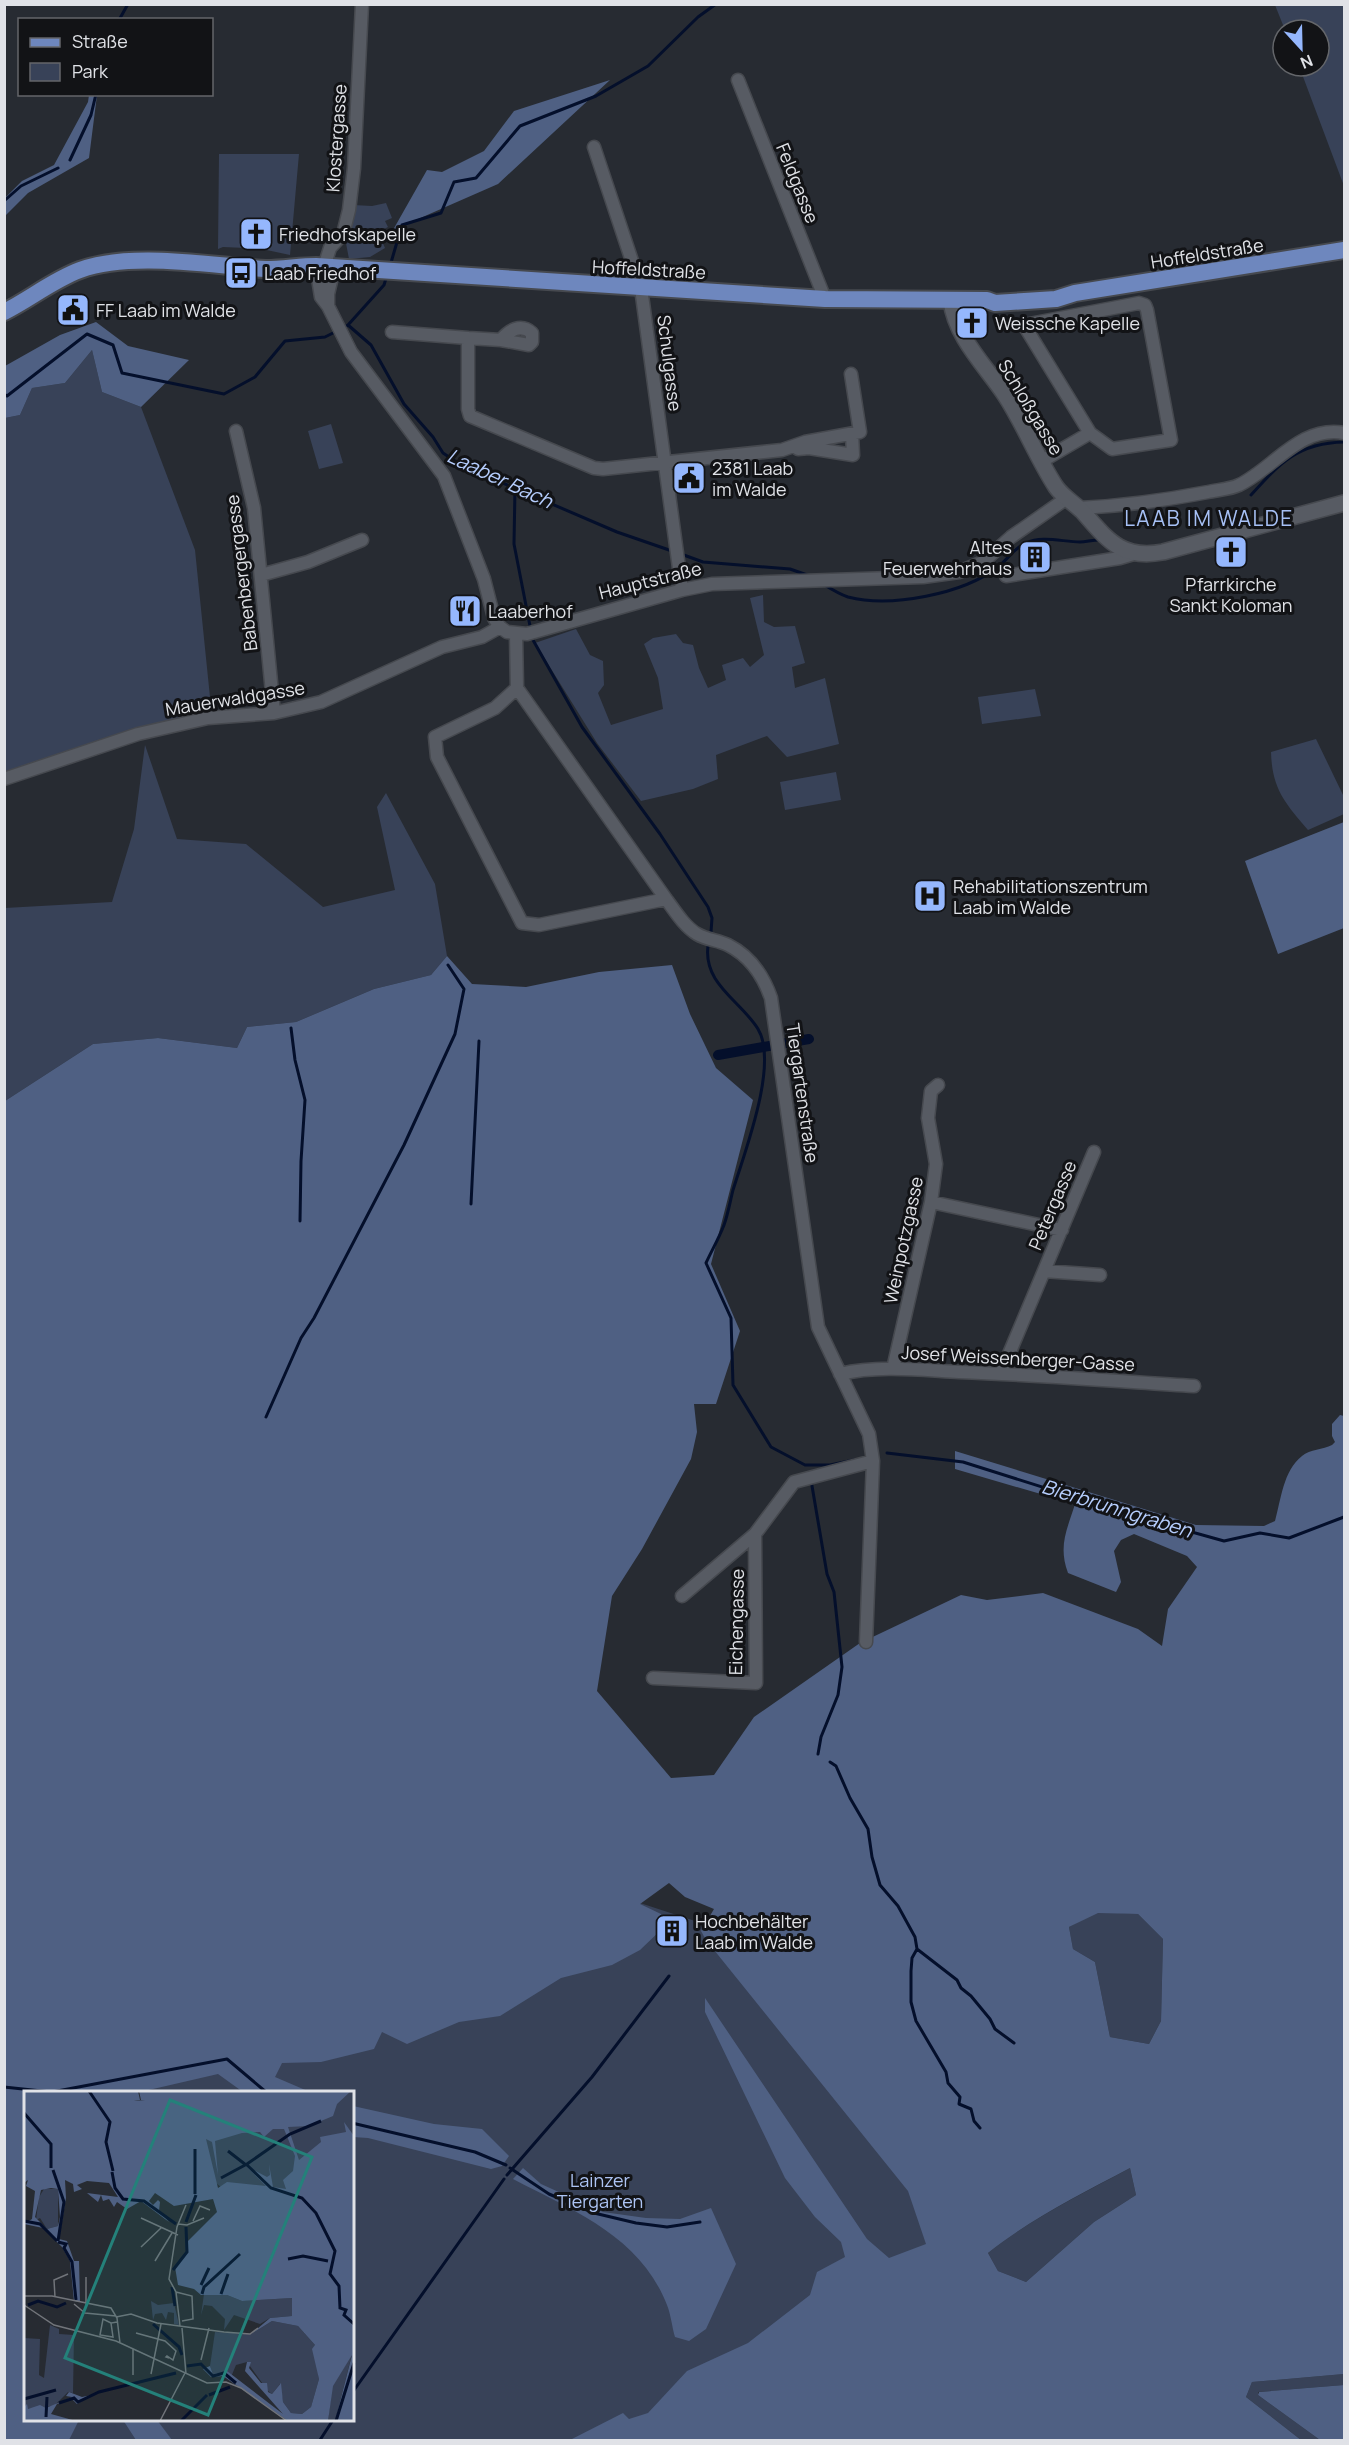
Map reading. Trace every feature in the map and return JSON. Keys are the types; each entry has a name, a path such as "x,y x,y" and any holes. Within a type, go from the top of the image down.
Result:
{"main road":[{"name":"Hoffeldstraße","path":"4,312 53,282 82,269 115,262 201,262 214,258 291,260 321,267 641,288 825,298 951,301 987,300 994,295 1056,290 1075,293 1344,250"}],"street":[{"name":"Klostergasse","path":"321,267 330,248 343,234 349,210 354,168 362,4"},
{"name":"Feldgasse","path":"738,80 825,298"},
{"name":"Schulgasse","path":"594,147 641,288 682,591"},
{"path":"321,267 328,306 351,352 444,476 484,579 492,614 500,627 516,635 517,688 495,708 435,738 437,757 522,923 539,925 666,899"},
{"name":"Schloßgasse","path":"951,301 954,318 960,332 1005,396 1058,490 1073,503"},
{"path":"1139,303 1145,305 1171,440 1112,449 1090,433 1024,325 1139,303"},
{"path":"392,332 501,340"},
{"path":"468,338 468,409 474,419 594,468 613,469 664,461 809,448 853,455 852,434"},
{"path":"782,450 805,442 860,432 851,374"},
{"name":"Babenbergergasse","path":"236,431 254,508 274,713"},
{"path":"1042,461 1090,433"},
{"path":"1073,503 1191,495 1239,486 1293,445 1322,435 1344,433"},
{"path":"1073,503 1112,543 1137,553"},
{"name":"Hauptstraße","path":"516,635 712,584 923,577 972,568 983,562 1033,520 1073,503"},
{"path":"1006,576 1120,558 1137,553 1163,552 1344,503"},
{"path":"261,575 308,562 362,540"},
{"name":"Mauerwaldgasse","path":"4,778 138,734 208,718 274,713 321,702 442,647 482,637 500,627"},
{"name":"Tiergartenstraße","path":"517,688 684,922 695,933 727,944 755,966 765,980 771,998 818,1327 869,1434 873,1461 866,1642"},
{"name":"Weinpotzgasse","path":"893,1369 932,1202 936,1164 928,1118 931,1091 938,1085"},
{"name":"Petergasse","path":"1001,1373 1094,1152"},
{"path":"932,1202 1062,1230"},
{"name":"Petergasse","path":"1044,1271 1100,1275"},
{"name":"Josef Weissenberger-Gasse","path":"840,1374 859,1370 893,1369 1001,1373 1194,1386"},
{"path":"682,1596 755,1534 794,1482 873,1461"},
{"name":"Eichengasse","path":"653,1678 756,1683 755,1534"}],"green space":[{"path":"1275,5 1344,5 1344,186 1304,78 1331,78 1331,18 1280,18"},
{"path":"219,154 299,154 290,255 262,249 262,246 218,249"},
{"path":"386,203 392,218 385,221 388,227 378,232 385,248 370,257 349,259 345,238 353,205 372,206"},
{"path":"92,350 102,392 141,407 195,550 211,707 5,772 5,418 20,415 32,388 65,383"},
{"path":"331,424 343,463 319,469 308,431"},
{"path":"763,595 764,622 774,627 795,626 805,663 792,667 795,688 825,678 839,744 787,757 767,736 716,755 718,779 693,789 641,801 597,743 535,643 576,629 590,655 603,661 604,685 598,693 611,725 663,709 658,678 644,644 653,638 676,634 683,643 693,645 699,668 708,688 726,680 722,665 743,658 750,667 764,655 750,598"},
{"path":"1035,689 1041,716 982,724 978,697"},
{"path":"1316,739 1344,797 1344,814 1308,830 1281,795 1274,776 1271,752"},
{"path":"145,745 177,839 246,844 323,907 395,890 377,807 386,793 435,884 447,956 431,975 374,989 296,1022 247,1027 237,1048 158,1038 93,1044 5,1101 5,908 112,902 134,829"},
{"path":"836,772 841,800 785,810 780,782"},
{"name":"Lainzer Tiergarten","path":"4,1666 99,1726 695,1921 921,2194 982,2440 5,2440"},
{"path":"1098,1912 1138,1914 1163,1939 1161,2021 1149,2044 1110,2037 1095,1962 1073,1949 1069,1927"},
{"path":"1130,2168 1136,2195 1094,2222 1026,2282 998,2271 988,2253 1040,2218"},
{"path":"1344,2374 1344,2385 1258,2392 1258,2395 1320,2440 1301,2440 1246,2397 1252,2382"}],"shaded area":[{"path":"610,80 498,184 393,230 427,170 442,172 484,151 514,111"},
{"path":"89,96 97,96 89,158 28,193 5,216 5,198 22,181 54,165 88,102"},
{"path":"96,322 128,346 189,360 141,407 102,392 92,350 65,383 32,388 20,415 5,418 5,366 60,335"},
{"path":"1344,822 1344,928 1278,954 1245,861"},
{"path":"447,956 472,984 526,987 599,972 672,965 690,1014 716,1068 753,1100 711,1264 740,1331 716,1404 694,1404 697,1432 691,1459 642,1549 612,1596 597,1691 671,1778 714,1775 754,1717 860,1643 961,1595 987,1600 1043,1593 1138,1629 1162,1646 1168,1609 1197,1567 1187,1556 1134,1534 1121,1540 1114,1551 1121,1582 1116,1592 1068,1573 1064,1546 1075,1504 955,1469 955,1451 1196,1525 1264,1526 1275,1521 1284,1486 1296,1462 1305,1454 1332,1445 1335,1442 1332,1436 1332,1424 1340,1415 1344,1416 1344,2374 1252,2382 1246,2397 1301,2440 570,2440 623,2413 629,2419 648,2413 687,2371 748,2343 810,2295 817,2272 845,2257 841,2242 815,2217 785,2178 705,2012 705,1998 867,2239 889,2258 926,2244 908,2191 706,1940 701,1931 714,1909 685,1897 669,1883 640,1904 661,1914 663,1928 640,1950 612,1965 561,1978 500,2016 459,2022 407,2044 382,2032 374,2049 321,2062 282,2063 275,2077 308,2091 242,2091 218,2074 144,2091 24,2091 24,2421 78,2421 69,2440 5,2440 5,1101 93,1044 158,1038 237,1048 247,1027 296,1022 374,989 431,975","holes":["1098,1913 1138,1914 1163,1939 1161,2021 1149,2044 1110,2037 1095,1962 1073,1949 1069,1927","1130,2168 1136,2195 1094,2222 1026,2282 998,2271 988,2253 1039,2218"]},
{"path":"354,2106 434,2124 482,2129 509,2156 502,2166 491,2169 368,2138 354,2137"},
{"path":"523,2168 541,2184 603,2212 646,2218 680,2219 711,2208 736,2264 706,2329 689,2341 675,2337 667,2305 655,2281 640,2261 603,2228 513,2179"},
{"path":"1344,2385 1344,2440 1320,2440 1258,2395 1259,2392"},
{"path":"124,2421 158,2421 172,2440 136,2440"}],"waterway":[{"path":"120,18 128,4"},
{"path":"390,266 402,225 441,213 454,182 476,178 520,126 596,96 648,66 698,17 716,4"},
{"path":"70,160 91,115 96,96"},
{"path":"4,201 21,186 58,168"},
{"path":"348,325 384,285 387,275"},
{"name":"Laaber Bach","path":"343,328 348,325 371,345 404,404 433,437 443,453 461,465 617,532 672,551"},
{"name":"Laaber Bach","path":"4,394 7,396 87,334 113,345 122,373 224,394 255,377 285,341 325,337 337,331"},
{"name":"Laaber Bach","path":"1251,495 1271,473 1291,457 1314,446 1344,442"},
{"path":"515,488 514,544 530,626"},
{"name":"Laaber Bach","path":"823,584 845,596 865,600 885,601 926,596 966,585 998,567 1018,548 1032,541 1039,539 1080,542 1099,540"},
{"name":"Laaber Bach","path":"681,554 703,562 790,569 810,576"},
{"path":"533,640 582,727 660,834 708,907 712,918 711,932"},
{"name":"Bierbrunngraben","path":"708,946 708,959 717,982 751,1019 758,1029 763,1044 764,1064 758,1109 725,1221 706,1263 731,1318 733,1385 771,1447 805,1465 830,1465 854,1460"},
{"path":"266,1417 301,1338 314,1318 404,1145 455,1034 464,989 448,965"},
{"path":"291,1028 295,1060 305,1100 300,1221"},
{"name":"Bierbrunngraben","path":"718,1055 809,1039"},
{"path":"471,1204 479,1041"},
{"name":"Bierbrunngraben","path":"887,1453 963,1462 1131,1515 1224,1541 1260,1533 1289,1538 1344,1517"},
{"path":"811,1480 827,1574 834,1592 842,1667 838,1695 821,1737 818,1754"},
{"path":"830,1762 836,1766 850,1798 868,1829 872,1857 880,1885 898,1906 915,1937 917,1949 912,1958 911,2002 916,2021 946,2072 948,2083 960,2097 959,2104 971,2109 974,2121 980,2128"},
{"path":"917,1949 957,1980 961,1988 971,1996 990,2019 995,2029 1014,2043"},
{"path":"507,2175 592,2077 669,1976"},
{"path":"57,2091 227,2059 265,2091"},
{"path":"4,2087 42,2091"},
{"path":"354,2123 475,2152 506,2165"},
{"path":"510,2168 549,2194 594,2213 636,2223 667,2227 700,2222"},
{"path":"354,2390 504,2179"},
{"path":"320,2440 332,2421"}],"place":[{"name":"Friedhofskapelle","path":"256,234"},
{"name":"Laab Friedhof","path":"241,273"},
{"name":"FF Laab im Walde","path":"73,310"},
{"name":"Weissche Kapelle","path":"972,323"},
{"name":"2381 Laab im Walde","path":"689,478"},
{"name":"Pfarrkirche Sankt Koloman","path":"1231,552"},
{"name":"Altes Feuerwehrhaus","path":"1035,557"},
{"name":"Laaberhof","path":"465,611"},
{"name":"Rehabilitationszentrum Laab im Walde","path":"930,896"},
{"name":"Hochbehälter Laab im Walde","path":"672,1931"}],"district":[{"name":"LAAB IM WALDE","path":"1209,518"}]}
